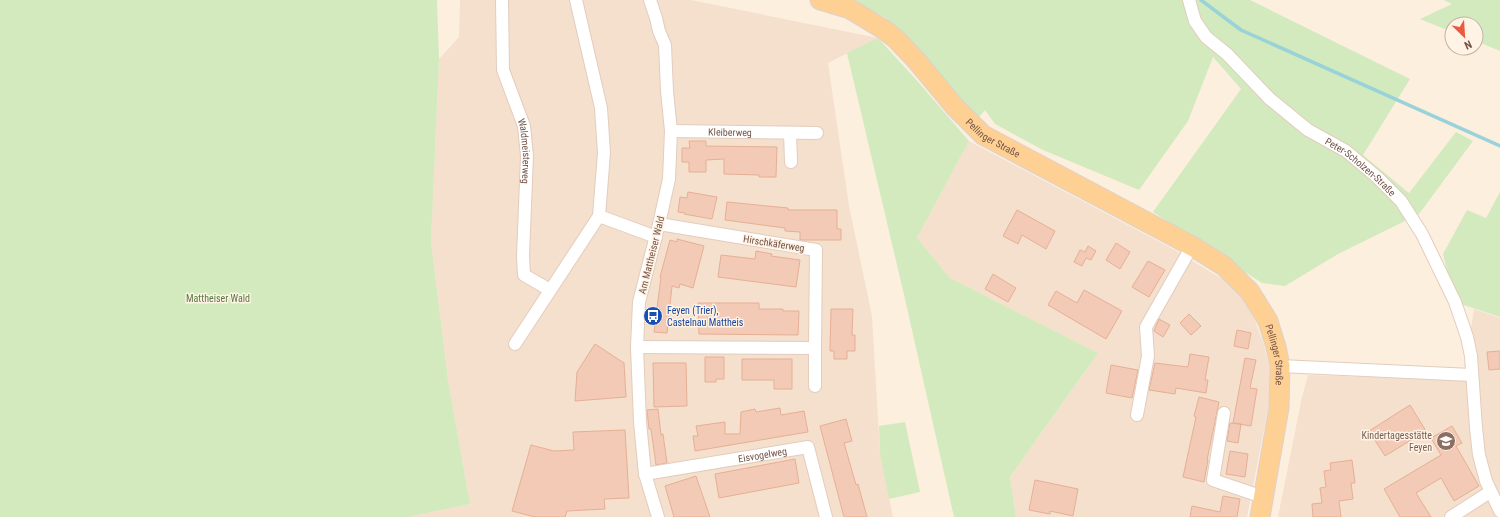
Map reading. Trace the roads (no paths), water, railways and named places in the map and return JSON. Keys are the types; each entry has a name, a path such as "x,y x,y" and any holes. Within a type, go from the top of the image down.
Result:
{"main road":[{"name":"Pellinger Straße","path":"820,0 850,9 883,29 896,39 916,60 955,107 983,135 1192,246 1224,266 1250,292 1268,321 1274,338 1280,366 1279,408 1260,517"}],"street":[{"name":"Waldmeisterweg","path":"502,0 503,70 524,126 527,156 523,256 524,275 550,290"},
{"path":"515,344 599,216 604,153 601,108 576,0"},
{"name":"Am Mattheiser Wald","path":"650,0 659,31 665,45 671,131 669,179 639,302 637,347 640,422 646,474 658,517"},
{"name":"Am Mattheiser Wald","path":"656,18 658,0"},
{"name":"Peter-Scholzen-Straße","path":"1189,0 1195,21 1206,37 1227,54 1270,99 1308,130 1346,151 1377,177 1401,201 1422,234 1455,302 1467,337 1471,356 1479,455 1490,492 1500,511"},
{"name":"Kleiberweg","path":"671,131 817,133"},
{"path":"790,133 791,162"},
{"path":"599,216 656,237"},
{"name":"Hirschkäferweg","path":"659,224 816,250 815,386"},
{"path":"1137,415 1148,356 1146,326 1192,246"},
{"path":"637,347 815,348"},
{"path":"1280,366 1472,375"},
{"path":"1224,413 1213,480 1263,497"},
{"name":"Eisvogelweg","path":"646,474 808,447 826,517"},
{"path":"1451,517 1490,492"}],"waterway":[{"path":"1201,0 1241,30 1500,146"}],"place":[{"name":"Feyen (Trier), Castelnau Mattheis","path":"653,316"},
{"name":"Kindertagesstätte Feyen","path":"1446,441"}],"park label":[{"name":"Mattheiser Wald","path":"218,298"}]}
